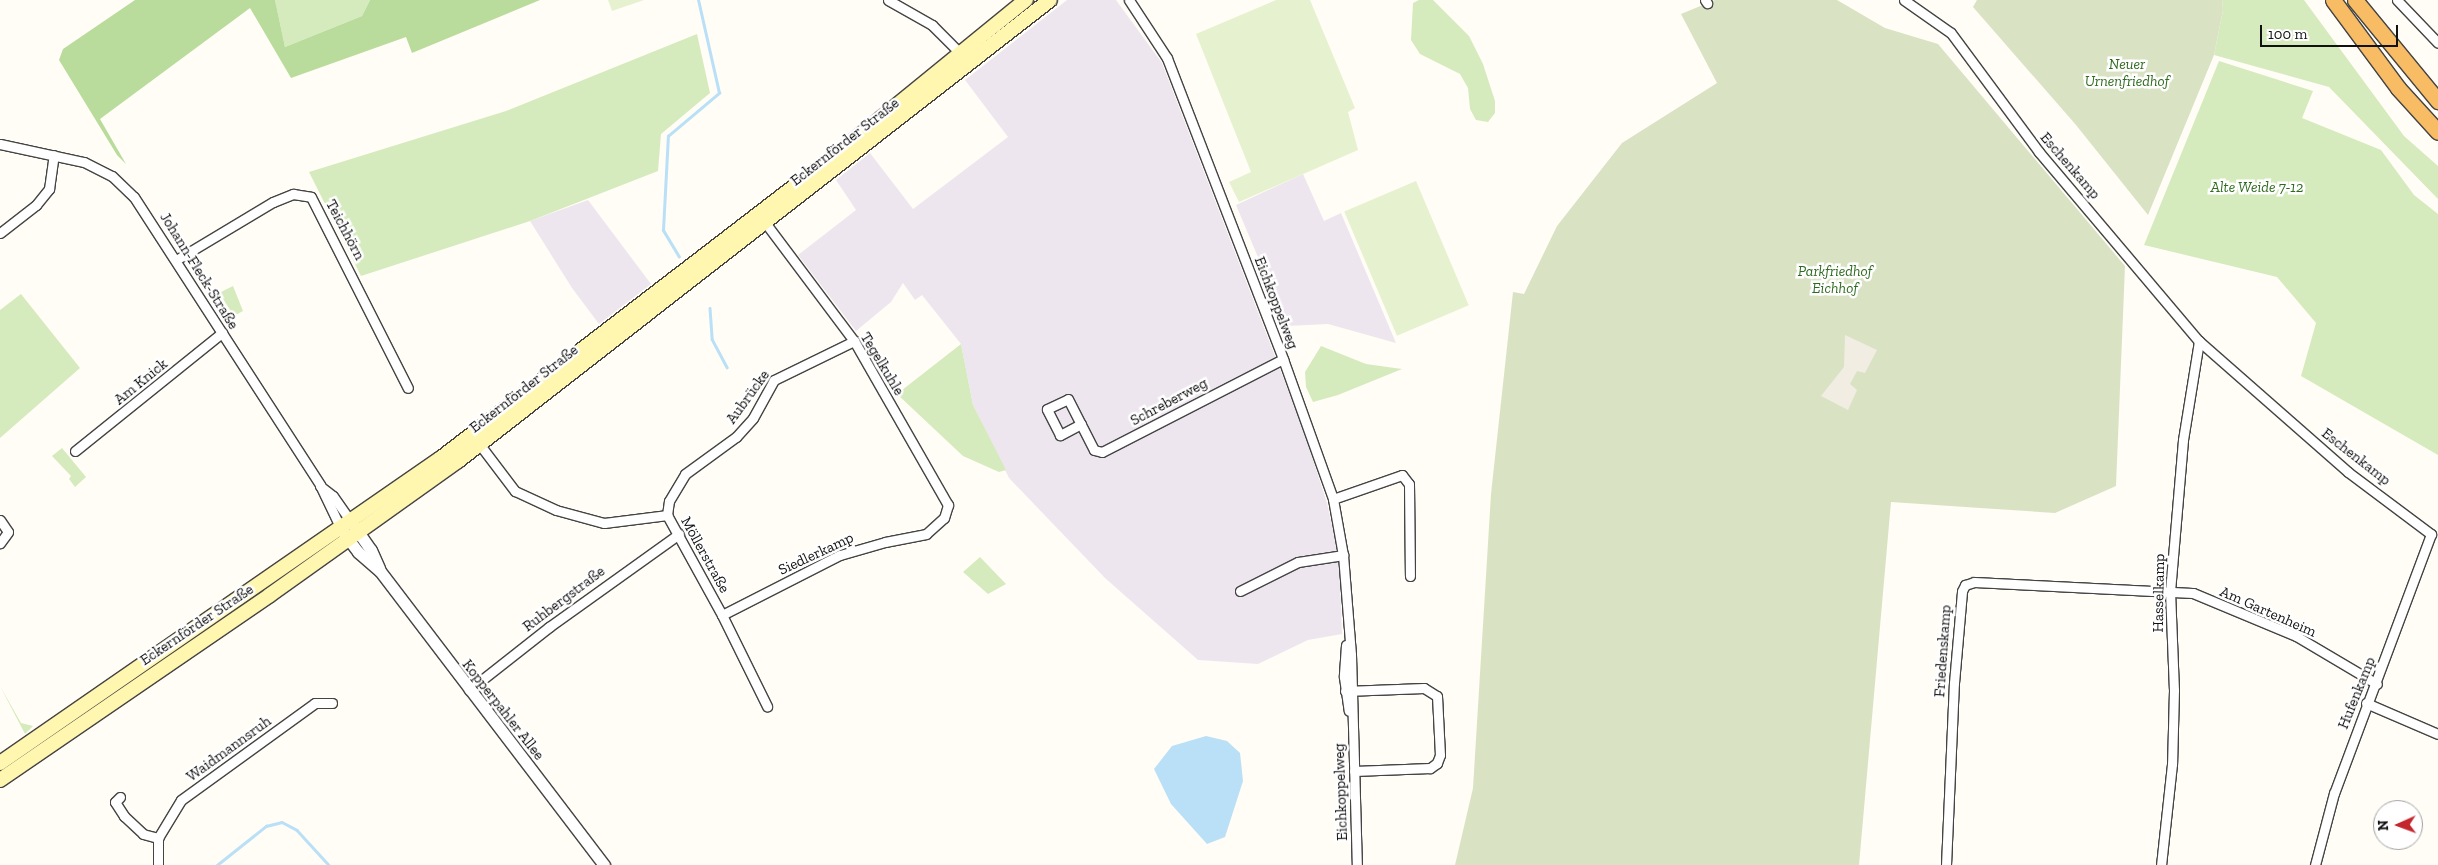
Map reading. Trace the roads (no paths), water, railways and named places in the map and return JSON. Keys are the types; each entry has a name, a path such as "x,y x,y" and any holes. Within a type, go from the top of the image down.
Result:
{"highway":[{"path":"2333,0 2398,88 2438,132"},
{"path":"2355,0 2438,101"}],"main road":[{"name":"Eckernförder Straße","path":"966,58 1026,0"},
{"name":"Eckernförder Straße","path":"0,763 38,745 354,536 966,58 1050,0"},
{"name":"Eckernförder Straße","path":"0,780 38,745 345,524 476,440"}],"street":[{"path":"888,0 927,21 966,58"},
{"name":"Eichkoppelweg","path":"1130,0 1167,58 1283,359 1333,499 1343,555 1348,690 1352,718 1357,865"},
{"name":"Eschenkamp","path":"1904,0 1951,33 2040,152 2199,341 2348,472 2431,534"},
{"path":"2397,0 2438,43"},
{"name":"Johann-Fleck-Straße","path":"0,144 54,154 84,162 112,176 134,197 345,524"},
{"path":"0,233 36,205 49,188 54,154"},
{"name":"Teichhörn","path":"176,260 273,202 293,194 311,197 408,388"},
{"name":"Tegelkuhle","path":"762,219 854,342 936,479 948,505 944,518 926,534"},
{"name":"Am Knick","path":"75,451 222,333"},
{"name":"Hasselkamp","path":"2161,865 2172,764 2174,690 2170,591 2183,440 2199,341"},
{"name":"Aubrücke","path":"667,515 669,501 685,474 736,437 753,418 774,380 854,342"},
{"name":"Schreberweg","path":"1081,424 1094,450 1102,452 1283,359"},
{"name":"Möllerstraße","path":"476,440 515,491 556,510 604,523 667,515 722,615 767,706"},
{"path":"1333,499 1402,475 1409,484 1410,576"},
{"path":"0,520 8,532 0,543"},
{"name":"Kopperpahler Allee","path":"345,524 469,690 604,865"},
{"name":"Ruhbergstraße","path":"469,690 557,621 679,534"},
{"name":"Siedlerkamp","path":"722,615 840,555 926,534"},
{"name":"Hufenkamp","path":"2314,865 2334,793 2366,703 2377,684 2431,534"},
{"path":"1240,591 1298,562 1343,555"},
{"name":"Friedenskamp","path":"1946,865 1954,683 1962,591 1965,585 1974,582 2170,591"},
{"name":"Am Gartenheim","path":"2170,591 2193,593 2296,636 2377,684"},
{"path":"1348,690 1424,688 1437,696 1440,755 1437,763 1430,768 1354,771"},
{"name":"Waidmannsruh","path":"158,838 181,800 315,703 332,703"},
{"path":"2366,703 2438,734"},
{"path":"120,797 115,802 124,816 142,834 158,838 158,865"}],"water":[{"path":"1206,736 1227,741 1240,753 1243,781 1225,837 1207,844 1171,804 1154,769 1172,746"}],"waterway":[{"path":"679,257 663,230 668,136 719,93 698,0"},
{"path":"710,308 712,339 727,367"},
{"path":"217,865 266,826 282,822 297,830 329,865"}],"park label":[{"name":"Neuer Urnenfriedhof","path":"2127,72"},
{"name":"Alte Weide 7-12","path":"2257,188"},
{"name":"Parkfriedhof Eichhof","path":"1835,280"}]}
